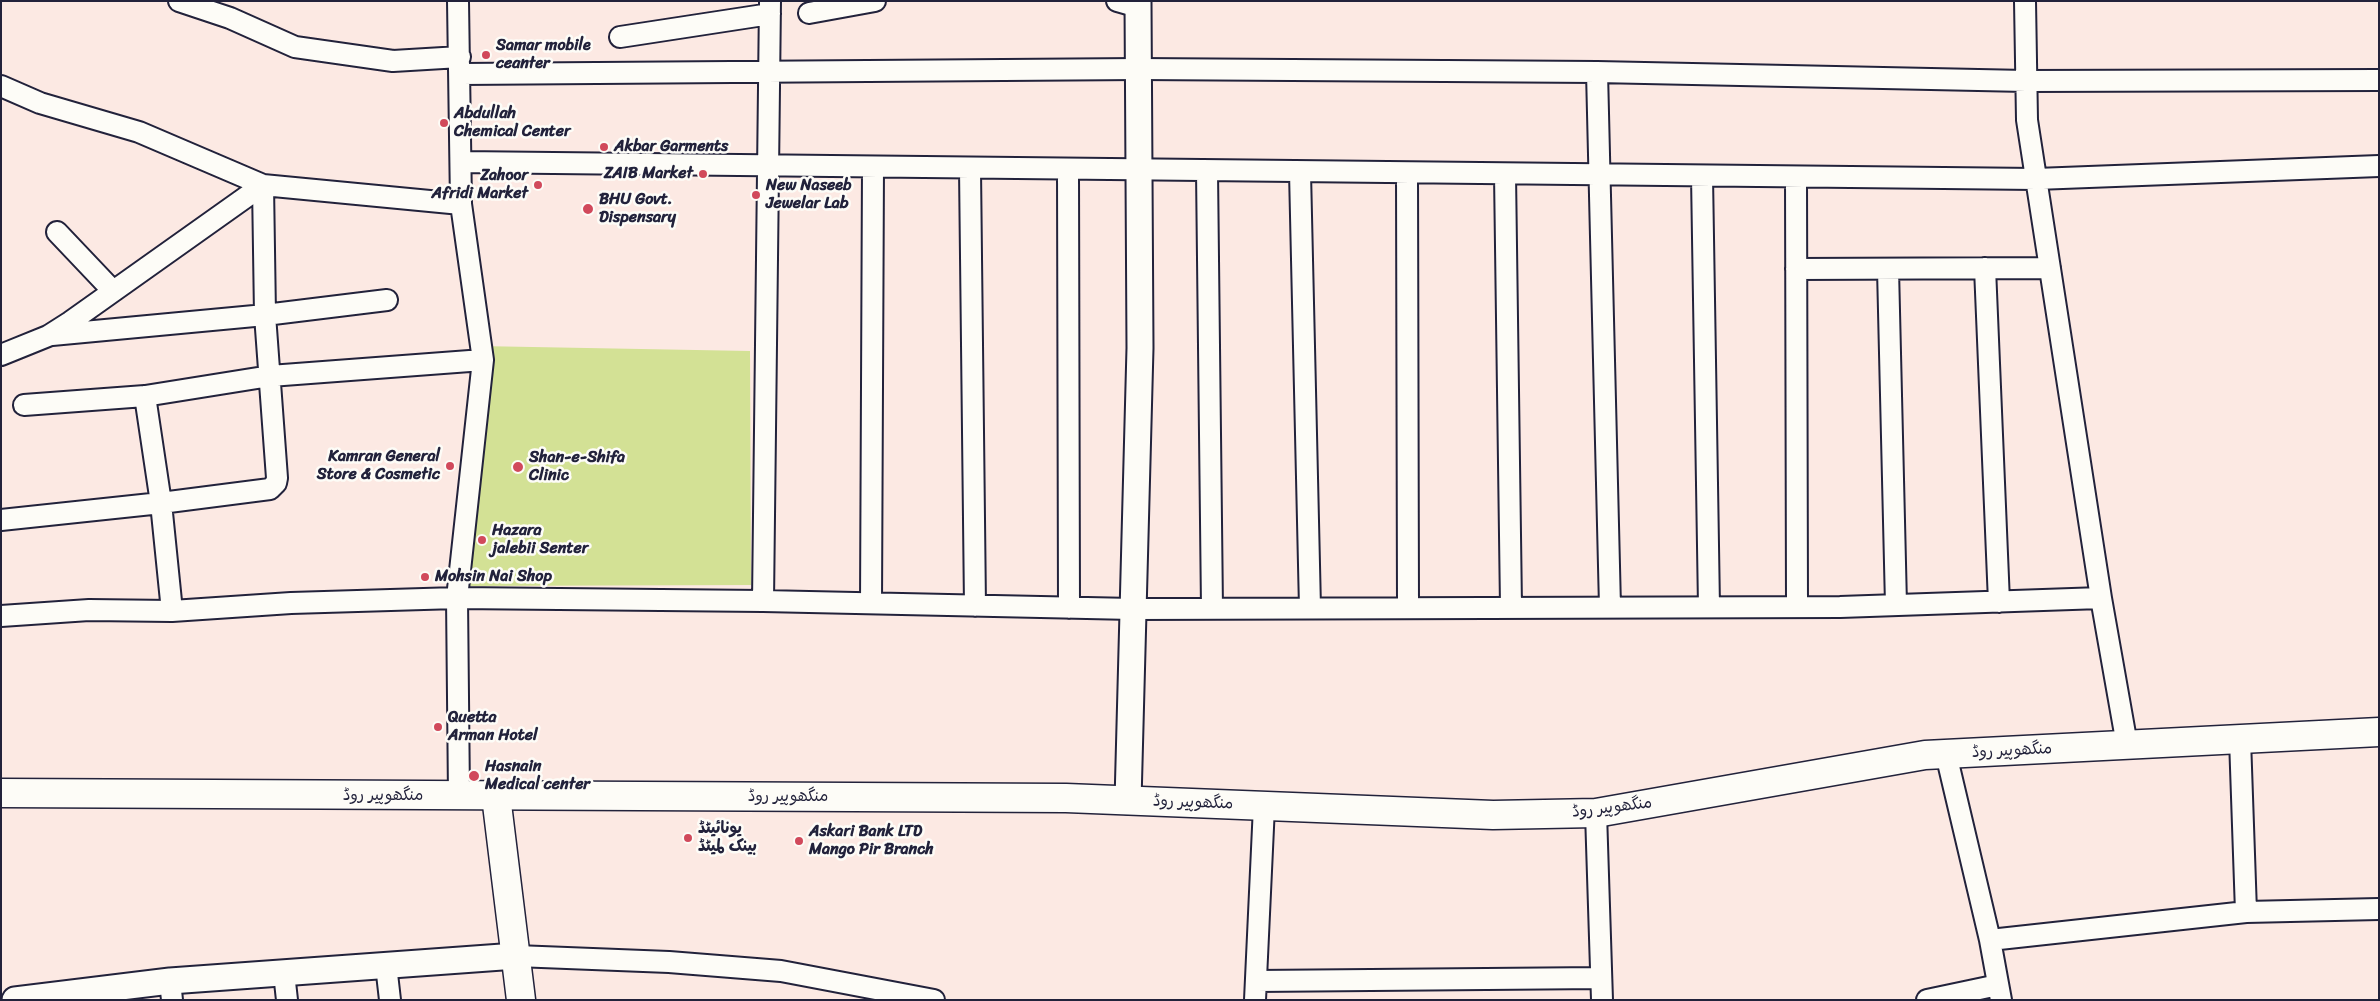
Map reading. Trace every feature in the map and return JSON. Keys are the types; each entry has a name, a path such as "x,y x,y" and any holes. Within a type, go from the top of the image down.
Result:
{"main road":[{"name":"منگھوپیر روڈ","path":"1,793 1066,798 1493,815 1596,813 1925,755 2379,732"},
{"path":"496,796 521,1000"}],"street":[{"path":"179,1 230,18 295,47 392,61 461,66 770,72 1138,69 1597,72 2026,81 2379,80"},
{"path":"458,1 461,66 461,204 483,360 457,598 459,796"},
{"path":"809,13 838,5 874,1"},
{"path":"2025,1 2027,120 2101,598 2127,745"},
{"path":"1128,801 1140,348 1138,69 1131,3"},
{"path":"620,37 770,8 763,601"},
{"path":"1597,72 1610,607"},
{"path":"1,86 40,103 139,132 262,185 461,204"},
{"path":"461,162 1139,171 2036,179 2379,166"},
{"path":"871,603 873,167"},
{"path":"970,168 976,606"},
{"path":"1068,170 1068,608"},
{"path":"1206,171 1212,608"},
{"path":"1300,172 1310,608"},
{"path":"1407,173 1408,607"},
{"path":"1504,174 1511,607"},
{"path":"1702,176 1709,607"},
{"path":"1796,177 1797,607"},
{"path":"1,355 48,336 262,185"},
{"path":"1,520 161,503 270,489 274,486 277,473 265,315 262,185"},
{"path":"57,232 113,291"},
{"path":"1986,268 1999,602"},
{"path":"1796,269 2050,268"},
{"path":"1888,269 1896,606"},
{"path":"48,336 265,315 387,300"},
{"path":"24,405 145,396 270,376 483,360"},
{"path":"145,396 161,503 172,612"},
{"path":"1,616 89,610 172,612 291,603 457,598 763,601 1133,609 1896,606 2101,598"},
{"path":"2240,739 2246,912"},
{"path":"1927,1000 1999,992 1990,940 1946,754"},
{"path":"1264,806 1256,990 1601,978"},
{"path":"1596,813 1602,1000"},
{"path":"1990,940 2246,912 2379,909"},
{"path":"15,1000 171,990 284,973 516,956 668,962 780,971 934,1000"},
{"path":"386,965 390,1000"},
{"path":"284,973 287,1000"}],"green space":[{"path":"478,346 750,351 751,585 467,586"}],"place":[{"name":"Samar mobile ceanter","path":"486,55"},
{"name":"Abdullah Chemical Center","path":"444,123"},
{"name":"Akbar Garments","path":"604,147"},
{"name":"ZAIB Market","path":"703,174"},
{"name":"Zahoor Afridi Market","path":"538,185"},
{"name":"New Naseeb Jewelar Lab","path":"756,195"},
{"name":"BHU Govt. Dispensary","path":"588,209"},
{"name":"Kamran General Store & Cosmetic","path":"450,466"},
{"name":"Shan-e-Shifa Clinic","path":"518,467"},
{"name":"Hazara jalebii Senter","path":"482,540"},
{"name":"Mohsin Nai Shop","path":"425,577"},
{"name":"Quetta Arman Hotel","path":"438,727"},
{"name":"Hasnain Medical center","path":"474,776"},
{"name":"یونائیٹڈ بینک لمیٹڈ","path":"688,838"},
{"name":"Askari Bank LTD Mango Pir Branch","path":"799,841"}]}
